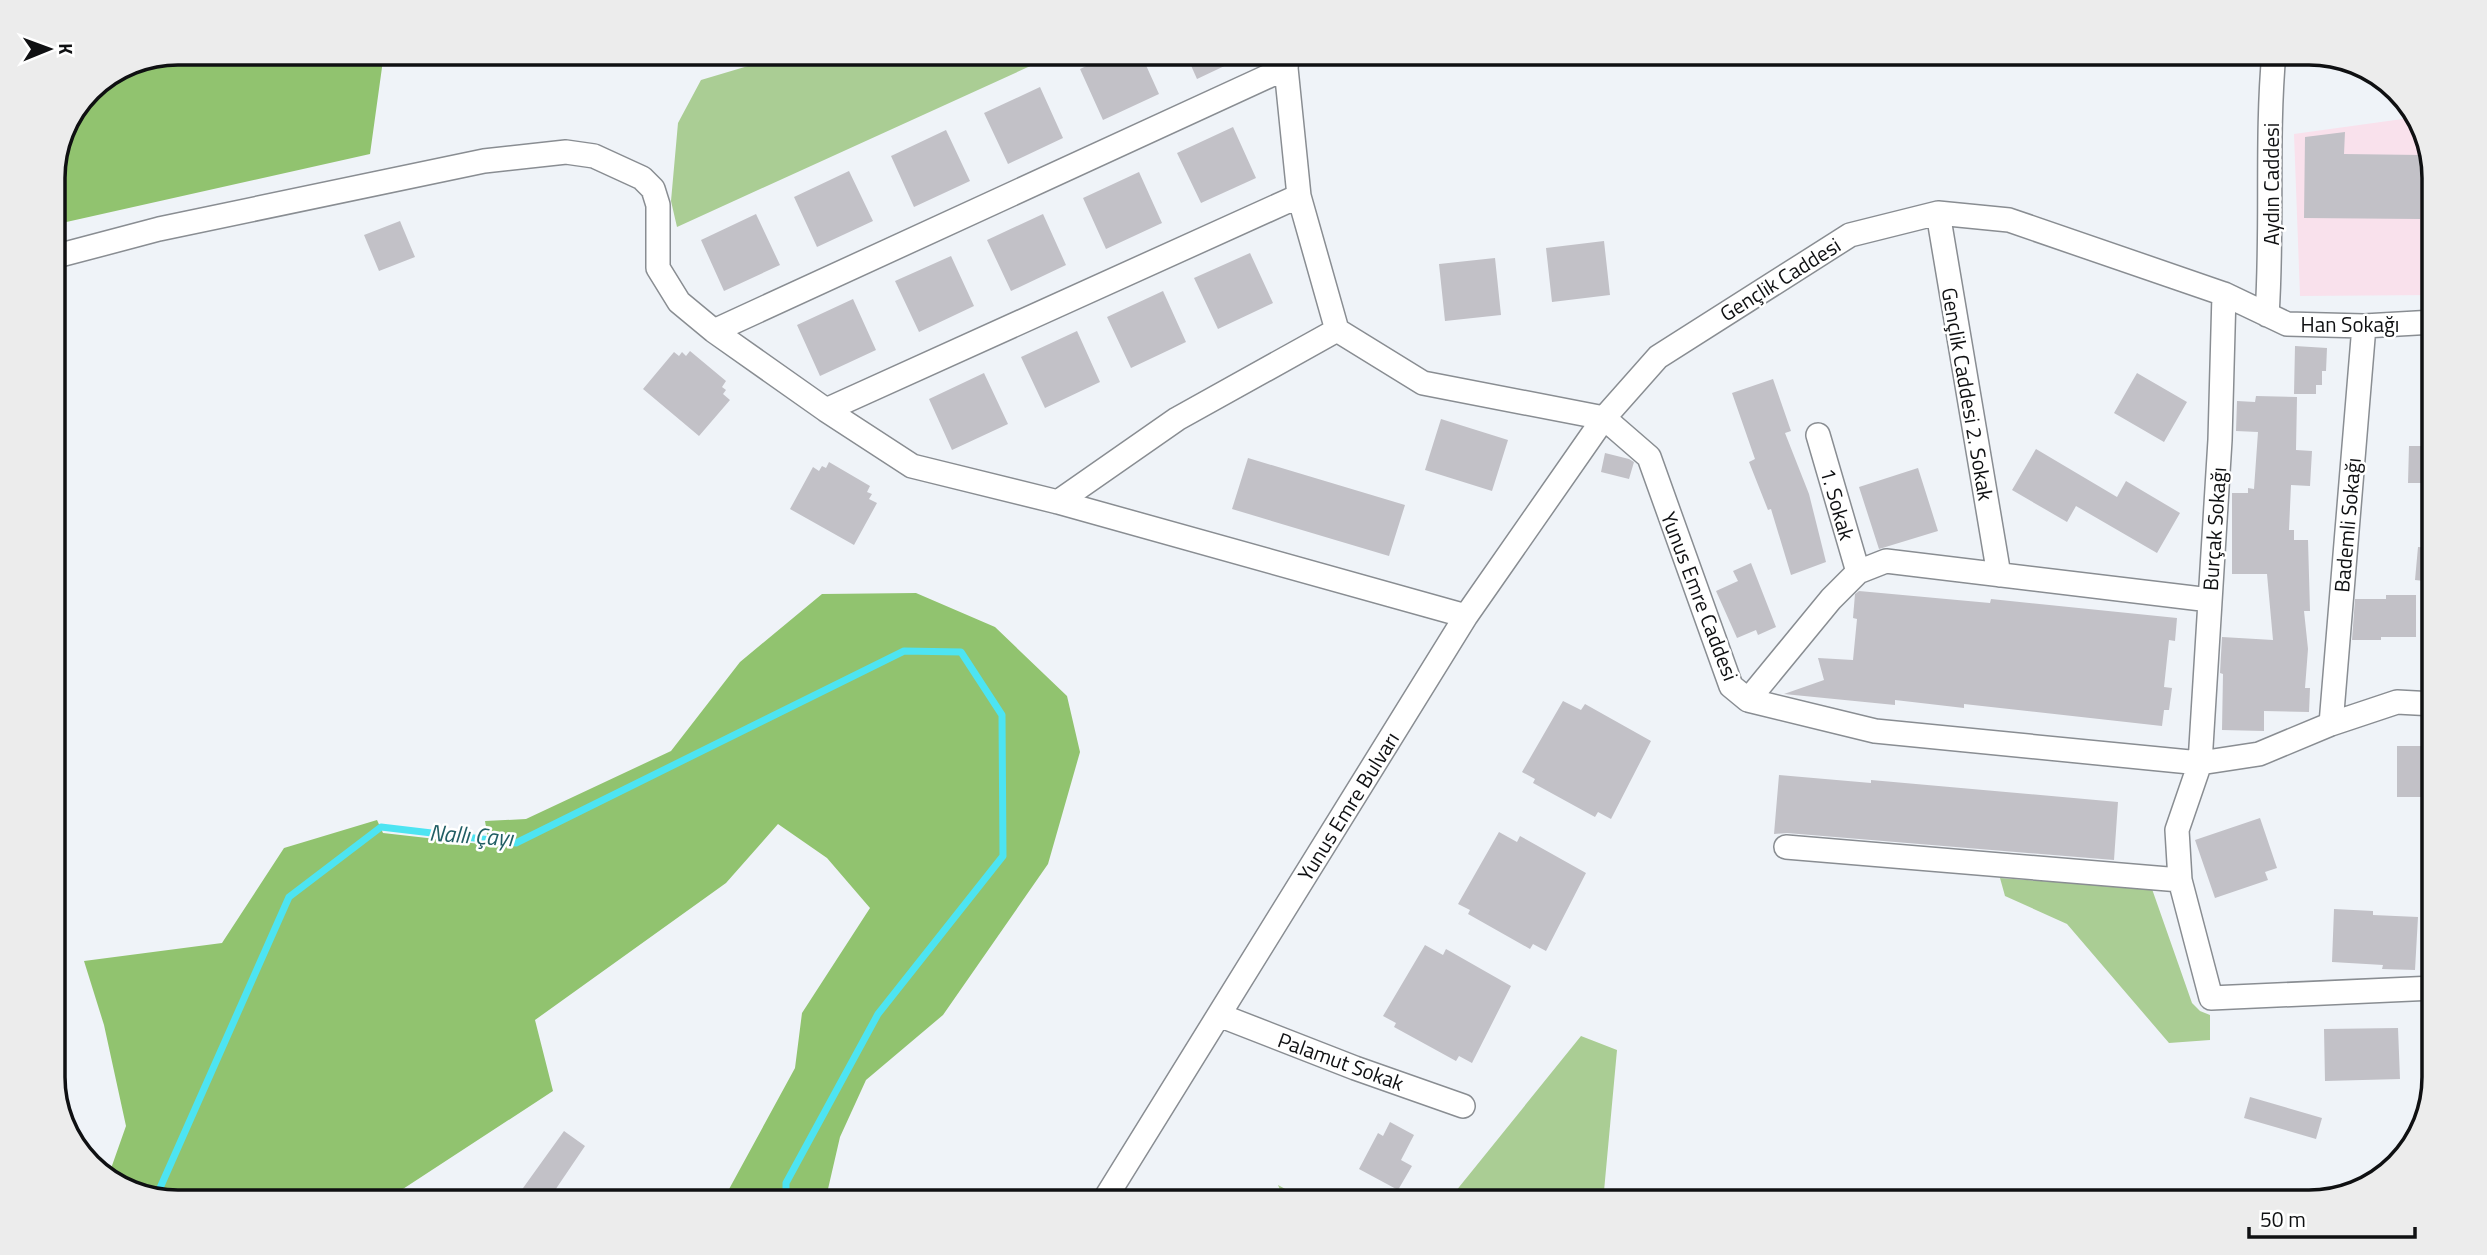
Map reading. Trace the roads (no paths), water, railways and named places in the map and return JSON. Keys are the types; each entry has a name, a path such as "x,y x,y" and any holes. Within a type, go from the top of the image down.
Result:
{"street":[{"path":"714,331 1276,65"},
{"path":"1287,65 1299,196 1337,330 1423,383 1604,418"},
{"name":"Aydın Caddesi","path":"2267,315 2271,254 2270,94 2273,65"},
{"path":"65,254 159,229 484,161 566,152 593,156 642,178 653,189 658,205 658,268 679,302 714,331 826,410 912,466 1058,502 1466,616"},
{"path":"826,410 1299,196"},
{"name":"Gençlik Caddesi","path":"1604,418 1657,357 1850,234 1938,214 2009,220 2224,294 2267,315"},
{"name":"Gençlik Caddesi 2. Sokak","path":"1938,214 1998,575"},
{"name":"Burçak Sokağı","path":"2224,294 2220,440 2200,763 2177,830 2180,880 2211,998 2422,989"},
{"name":"Han Sokağı","path":"2267,315 2287,324 2364,326 2422,323"},
{"name":"Bademli Sokağı","path":"2330,723 2364,326"},
{"path":"1058,502 1177,419 1337,330"},
{"name":"Yunus Emre Bulvarı","path":"1110,1190 1466,616 1604,418"},
{"name":"Yunus Emre Caddesi","path":"1604,418 1648,457 1731,686 1748,700 1875,731 2200,763 2259,754 2330,723 2397,702 2422,703"},
{"name":"1. Sokak","path":"1818,435 1858,572"},
{"path":"1748,700 1831,599 1858,572 1886,561 2210,600"},
{"path":"1787,847 2180,880"},
{"name":"Palamut Sokak","path":"1219,1016 1355,1069 1463,1105"}],"waterway":[{"name":"Nallı Çayı","path":"160,1188 289,897 381,827 516,843 904,651 961,652 1002,715 1003,856 878,1014 786,1183 786,1190"}]}
